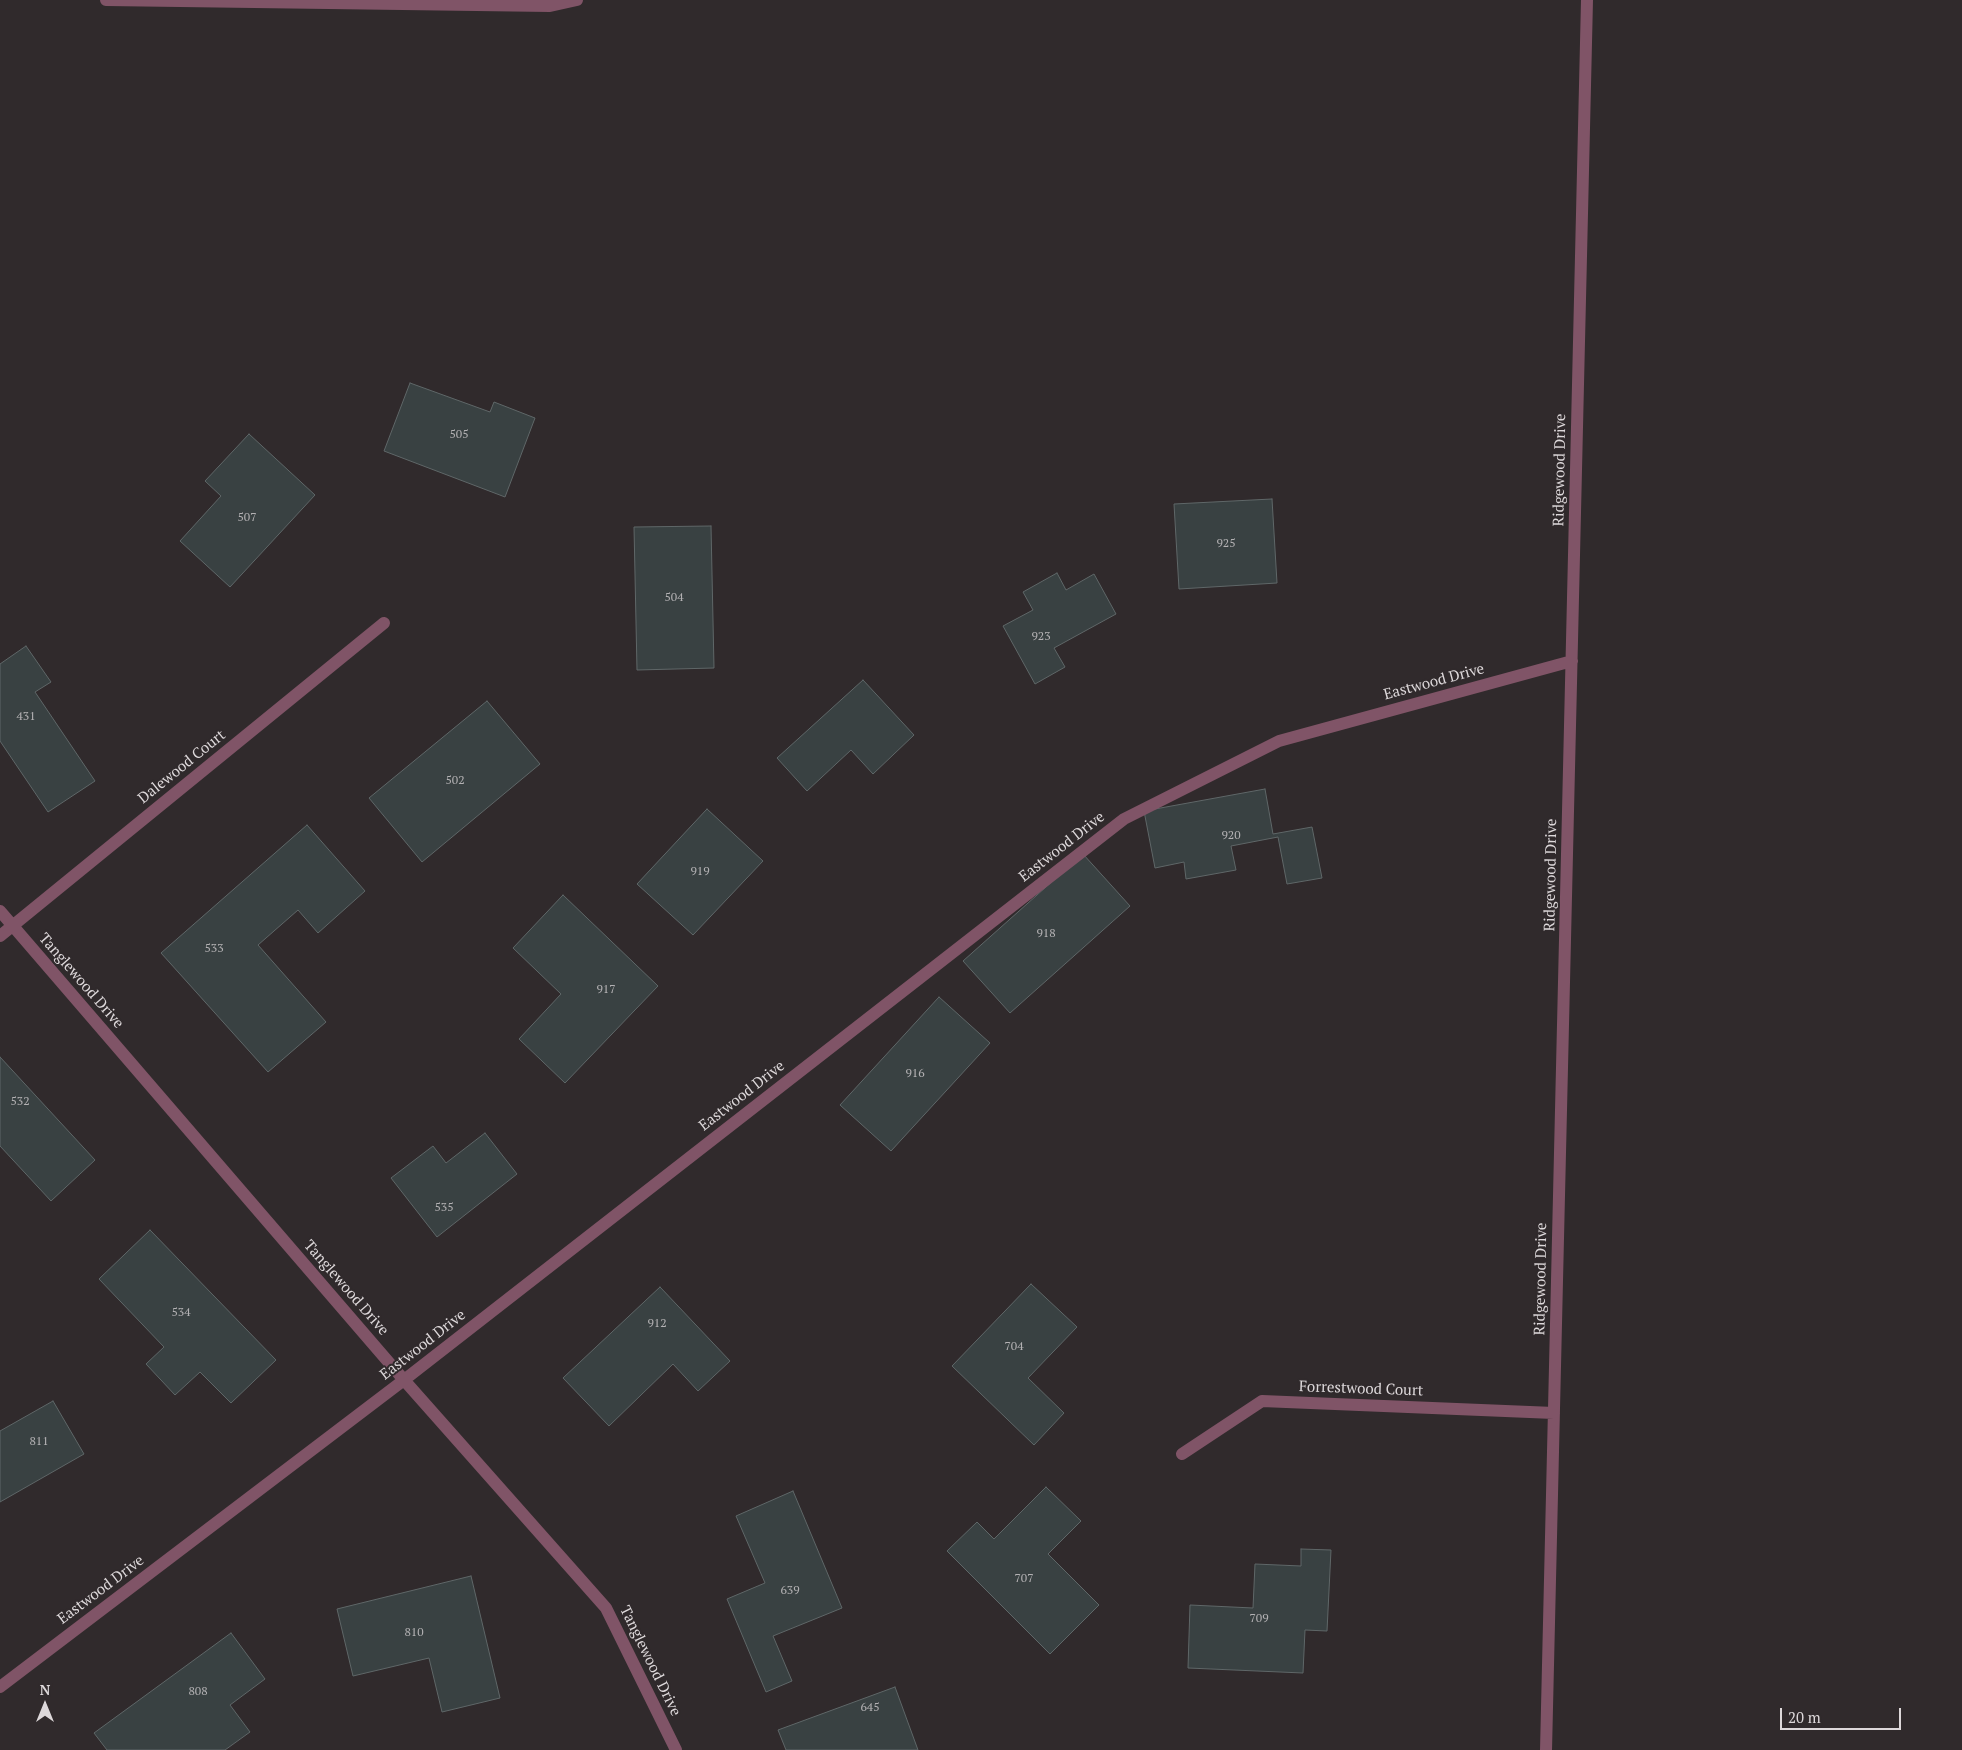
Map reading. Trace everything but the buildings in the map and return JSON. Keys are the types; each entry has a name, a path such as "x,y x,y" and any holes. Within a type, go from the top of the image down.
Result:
{"street":[{"path":"106,0 550,6 577,0"},
{"name":"Ridgewood Drive","path":"1546,1750 1587,0"},
{"name":"Dalewood Court","path":"0,936 384,623"},
{"name":"Eastwood Drive","path":"0,1687 404,1380 1124,819 1279,741 1572,661"},
{"name":"Tanglewood Drive","path":"0,911 404,1380 606,1608 676,1750"},
{"name":"Forrestwood Court","path":"1182,1454 1262,1402 1554,1413"}]}
